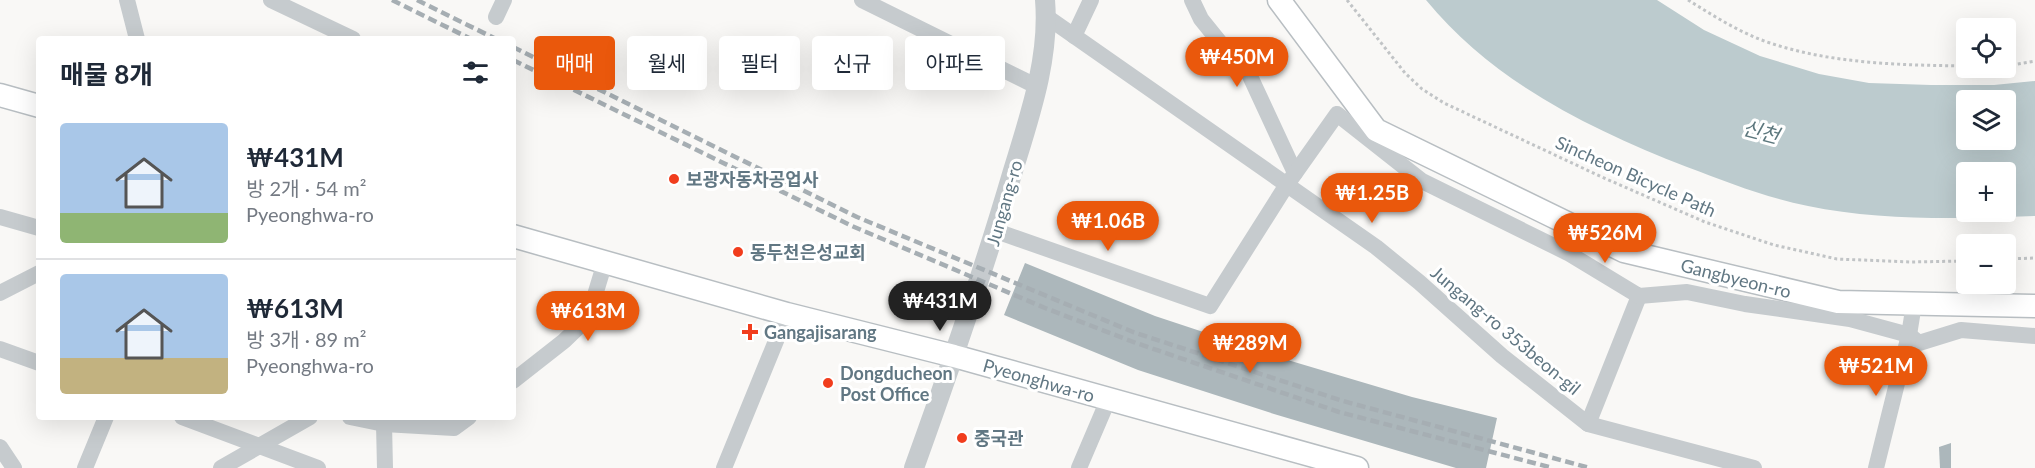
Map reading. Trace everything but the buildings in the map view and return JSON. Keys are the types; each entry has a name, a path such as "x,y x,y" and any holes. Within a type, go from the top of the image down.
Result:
{"main road":[{"name":"Gangbyeon-ro","path":"1279,0 1376,130 1624,250 1838,302 2035,306"},
{"path":"0,95 36,105"},
{"name":"Pyeonghwa-ro","path":"516,237 787,314 954,356 1356,468"}],"street":[{"path":"127,0 135,36"},
{"path":"271,0 347,36"},
{"path":"496,17 504,0"},
{"path":"862,0 1038,87"},
{"path":"1074,36 1091,0"},
{"path":"1192,0 1201,19 1249,74 1290,179"},
{"name":"Jungang-ro","path":"914,468 996,231 1038,87 1046,8"},
{"name":"Jungang-ro 353beon-gil","path":"1046,8 1074,36 1290,179 1419,282 1502,356 1588,424 1640,296"},
{"path":"996,231 1210,306 1290,179 1336,114 1422,181 1569,253 1640,296 1687,292 1745,304 1850,319 1909,335 1919,343 1961,330 2035,336"},
{"path":"0,217 36,227"},
{"path":"516,379 564,341 588,318 605,262"},
{"path":"0,293 36,275"},
{"path":"1876,468 1909,335 1914,304"},
{"path":"724,468 787,314"},
{"path":"0,349 36,362"},
{"path":"1078,468 1108,400"},
{"path":"85,468 105,420"},
{"path":"190,420 318,468"},
{"path":"221,468 257,445 304,420"},
{"path":"365,420 384,424 454,428 464,420"},
{"path":"384,424 385,468"},
{"path":"1588,424 1754,468"},
{"path":"0,447 14,468"}],"path":[{"name":"Sincheon Bicycle Path","path":"1347,0 1404,73 1422,89 1444,103 1705,222 1774,245 1838,259 1956,261"},
{"path":"1688,0 1724,23 1769,43 1821,56 1904,66 1956,66"},
{"path":"2016,64 2035,61"},
{"path":"2016,259 2035,258"}],"water":[{"name":"신천","path":"1426,0 1657,0 1704,30 1760,56 1819,74 1869,83 1994,85 2035,81 2035,216 2016,216 2016,162 1956,162 1956,218 1892,217 1835,211 1762,194 1651,152 1579,119 1512,79 1452,29"}],"railway":[{"path":"392,0 465,36"},
{"path":"417,0 490,36"},
{"path":"516,48 857,217 1133,332 1343,401 1590,468"},
{"path":"516,61 852,226 1045,308 1136,343 1339,412 1553,468"}],"place":[{"name":"보광자동차공업사","path":"674,179"},
{"name":"동두천은성교회","path":"738,252"},
{"name":"Gangajisarang","path":"750,332"},
{"name":"Dongducheon Post Office","path":"828,383"},
{"name":"중국관","path":"962,438"}]}
